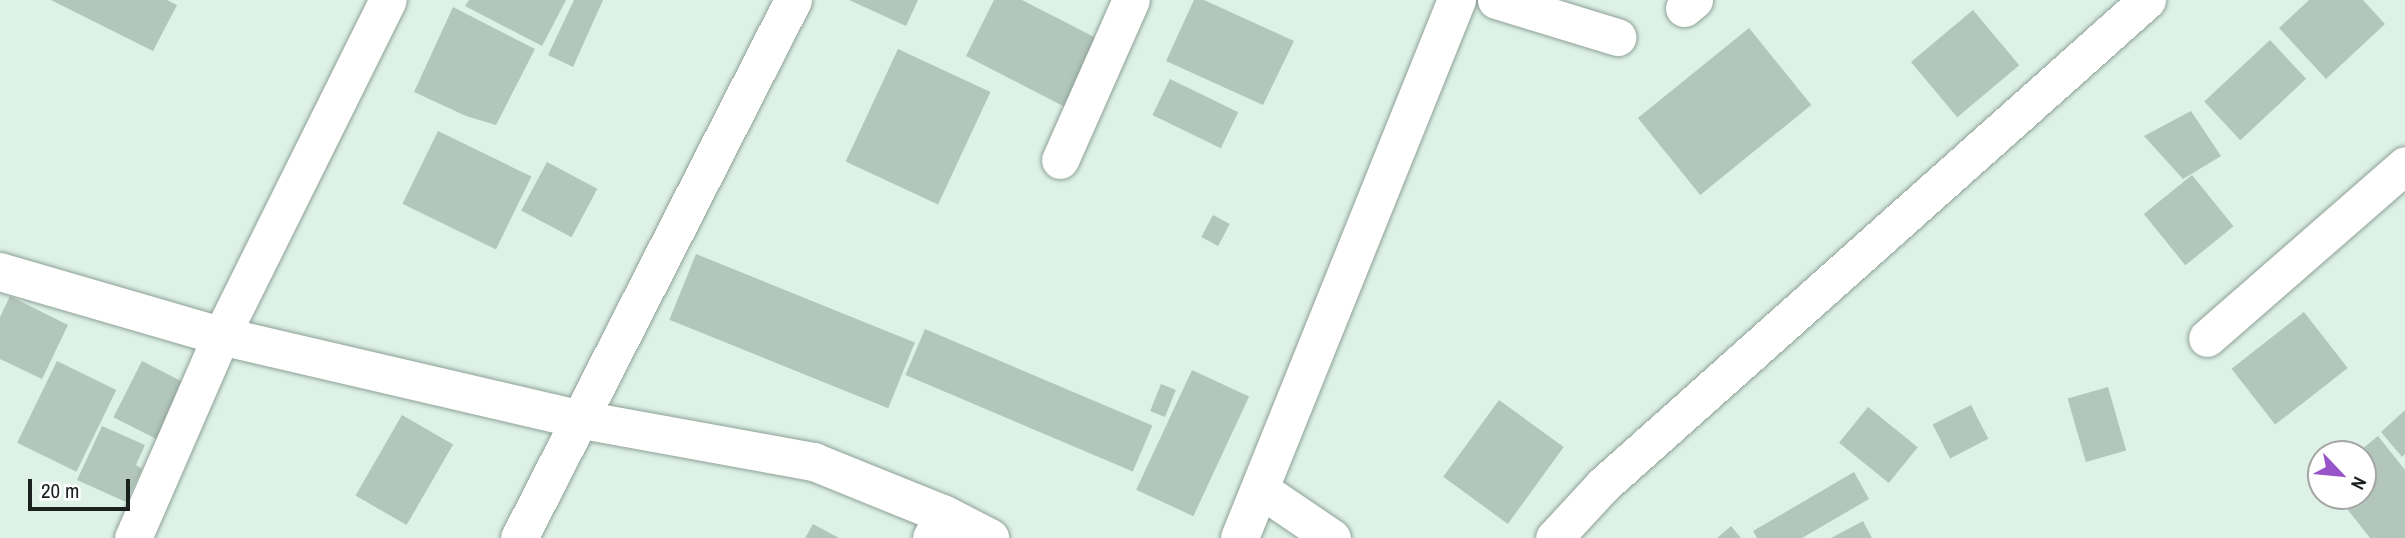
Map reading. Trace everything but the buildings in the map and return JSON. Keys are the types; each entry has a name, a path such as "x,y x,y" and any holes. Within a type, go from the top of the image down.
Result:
{"main road":[{"path":"1240,538 1457,0"},
{"path":"0,272 221,336 577,419 814,462 937,526 990,538"}],"street":[{"path":"133,538 221,336 388,0"},
{"path":"519,538 577,419 793,0"},
{"path":"1060,160 1131,0"},
{"path":"1496,0 1617,37"},
{"path":"1555,538 1614,476 2147,0"},
{"path":"2207,338 2405,166"},
{"path":"1260,489 1332,538"}]}
